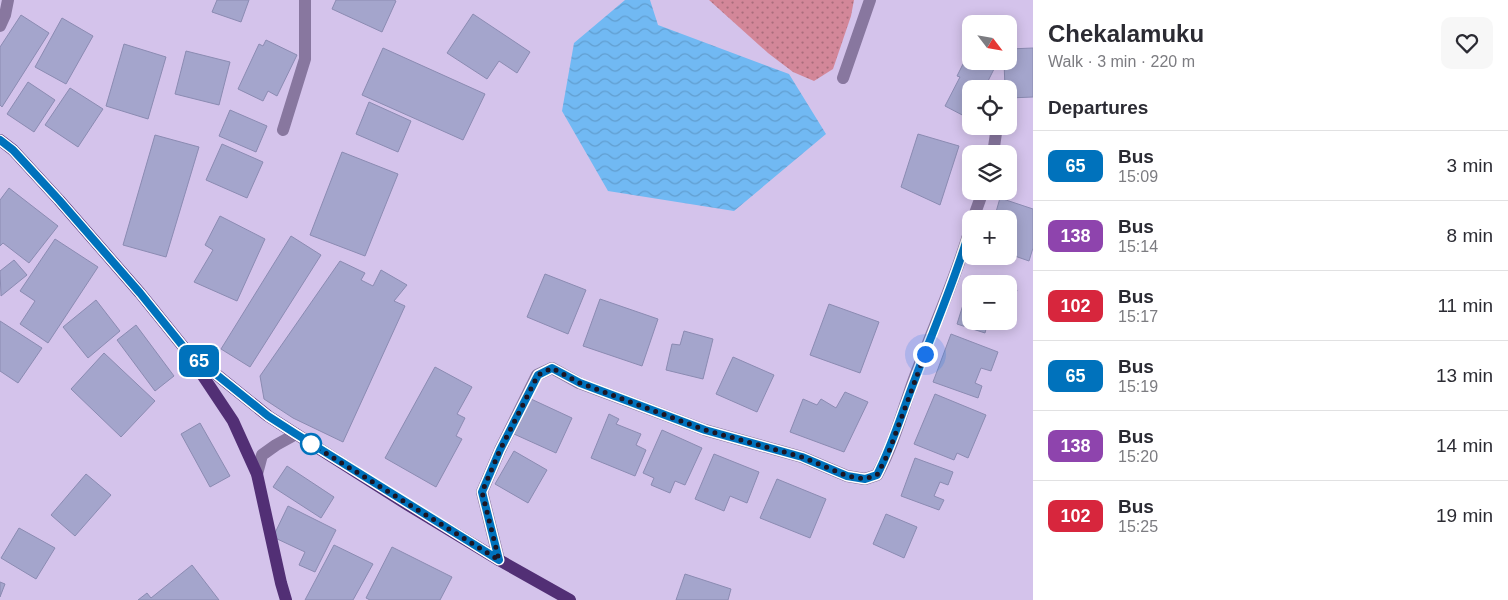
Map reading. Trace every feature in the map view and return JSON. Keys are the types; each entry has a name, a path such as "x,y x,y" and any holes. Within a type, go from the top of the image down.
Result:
{"main road":[{"path":"0,140 13,150 59,200 140,293 186,350 233,422 257,474 285,599"},
{"path":"186,350 268,416 499,560 570,600"}],"street":[{"path":"0,26 5,15 8,0"},
{"path":"283,130 305,59 306,0"},
{"path":"843,78 870,0"},
{"path":"499,560 482,492 500,450 538,375 552,368 580,383 705,430 802,457 847,476 865,479 877,475 888,454 962,256"},
{"path":"257,474 262,456 276,444 296,434"}],"shaded area":[{"path":"709,0 854,0 851,16 833,69 814,81 793,72 768,53"}],"water":[{"path":"625,0 650,0 658,25 789,74 826,134 734,211 608,191 562,111 574,43"}],"building":[{"path":"217,0 249,0 241,22 212,12"},
{"path":"336,0 396,1 382,32 332,9"},
{"path":"473,14 530,52 517,73 499,61 487,79 447,53"},
{"path":"21,15 49,33 2,107 0,105 0,47"},
{"path":"62,18 93,36 66,84 35,67"},
{"path":"266,40 297,55 277,96 268,91 263,101 238,89 259,44 263,46"},
{"path":"124,44 166,57 148,119 106,106"},
{"path":"383,48 485,94 463,140 362,95"},
{"path":"1033,48 1033,97 1017,98 1017,80 1005,80 1004,70 1018,70 1018,49"},
{"path":"186,51 230,62 219,105 175,94"},
{"path":"962,66 962,70 994,70 988,80 962,80 962,115 945,106 960,77 957,76"},
{"path":"28,82 55,100 34,132 7,114"},
{"path":"70,88 103,109 78,147 45,125"},
{"path":"369,102 411,121 398,152 356,134"},
{"path":"230,110 267,126 256,152 219,136"},
{"path":"918,134 959,146 940,205 901,187"},
{"path":"155,135 199,147 166,257 123,245"},
{"path":"222,144 263,162 247,198 206,180"},
{"path":"342,152 398,174 365,256 310,235"},
{"path":"9,188 58,226 29,263 3,243 0,246 0,200"},
{"path":"999,200 1006,200 1033,209 1033,248 1029,261 1017,257 1017,210 997,210"},
{"path":"220,216 265,239 237,301 194,282 213,250 205,245"},
{"path":"291,236 321,255 250,367 221,349"},
{"path":"55,239 98,267 48,343 20,324 35,301 20,291"},
{"path":"14,260 27,275 1,296 0,271"},
{"path":"340,261 365,273 361,280 373,286 381,270 407,285 394,301 405,306 343,442 293,418 264,399 260,376"},
{"path":"545,274 586,290 568,334 527,317"},
{"path":"600,299 658,319 642,366 583,346"},
{"path":"96,300 120,331 88,358 63,327"},
{"path":"829,304 879,322 860,373 810,355"},
{"path":"962,308 962,326 957,324"},
{"path":"0,321 42,348 18,383 0,371"},
{"path":"136,325 174,376 155,391 117,340"},
{"path":"684,331 713,339 703,379 666,370 672,344 680,345"},
{"path":"951,334 998,352 991,371 981,368 975,383 982,386 978,398 933,382"},
{"path":"104,353 155,401 121,437 71,389"},
{"path":"733,357 774,375 757,412 716,394"},
{"path":"435,367 472,387 457,414 465,418 456,436 462,439 436,487 385,458"},
{"path":"845,392 868,402 844,452 790,432 803,399 817,405 821,399 836,408"},
{"path":"935,394 986,415 968,458 957,453 954,460 914,444"},
{"path":"531,399 572,418 556,453 514,434"},
{"path":"609,414 619,419 616,424 641,434 636,445 646,450 635,476 591,458"},
{"path":"200,423 230,476 210,487 181,434"},
{"path":"662,430 702,448 685,485 675,481 670,493 651,485 654,478 643,473"},
{"path":"514,451 547,470 528,503 495,484"},
{"path":"714,454 759,472 747,503 730,496 724,511 695,499"},
{"path":"915,458 953,472 948,485 940,482 934,496 944,500 939,510 901,496"},
{"path":"287,466 334,497 321,518 273,487"},
{"path":"86,474 111,495 75,536 51,515"},
{"path":"777,479 826,499 810,538 760,518"},
{"path":"288,506 336,530 315,572 299,565 305,552 273,537"},
{"path":"886,514 917,527 904,558 873,544"},
{"path":"19,528 55,548 36,579 1,558"},
{"path":"334,545 373,564 353,600 305,600"},
{"path":"392,547 452,577 440,600 370,600 366,598"},
{"path":"192,565 219,600 138,600 147,593 151,598"},
{"path":"685,574 731,589 728,600 676,600"},
{"path":"0,582 5,584 0,597"}],"bus line":[{"name":"65","path":"0,140 13,150 59,200 140,293 186,350 268,416 499,560 482,492 500,450 538,375 552,368 580,383 705,430 802,457 847,476 865,479 877,475 888,454 962,256"}],"route":[{"path":"311,444 499,560 482,492 500,450 538,375 552,368 580,383 705,430 802,457 847,476 865,479 877,475 888,454 925,354"}]}
